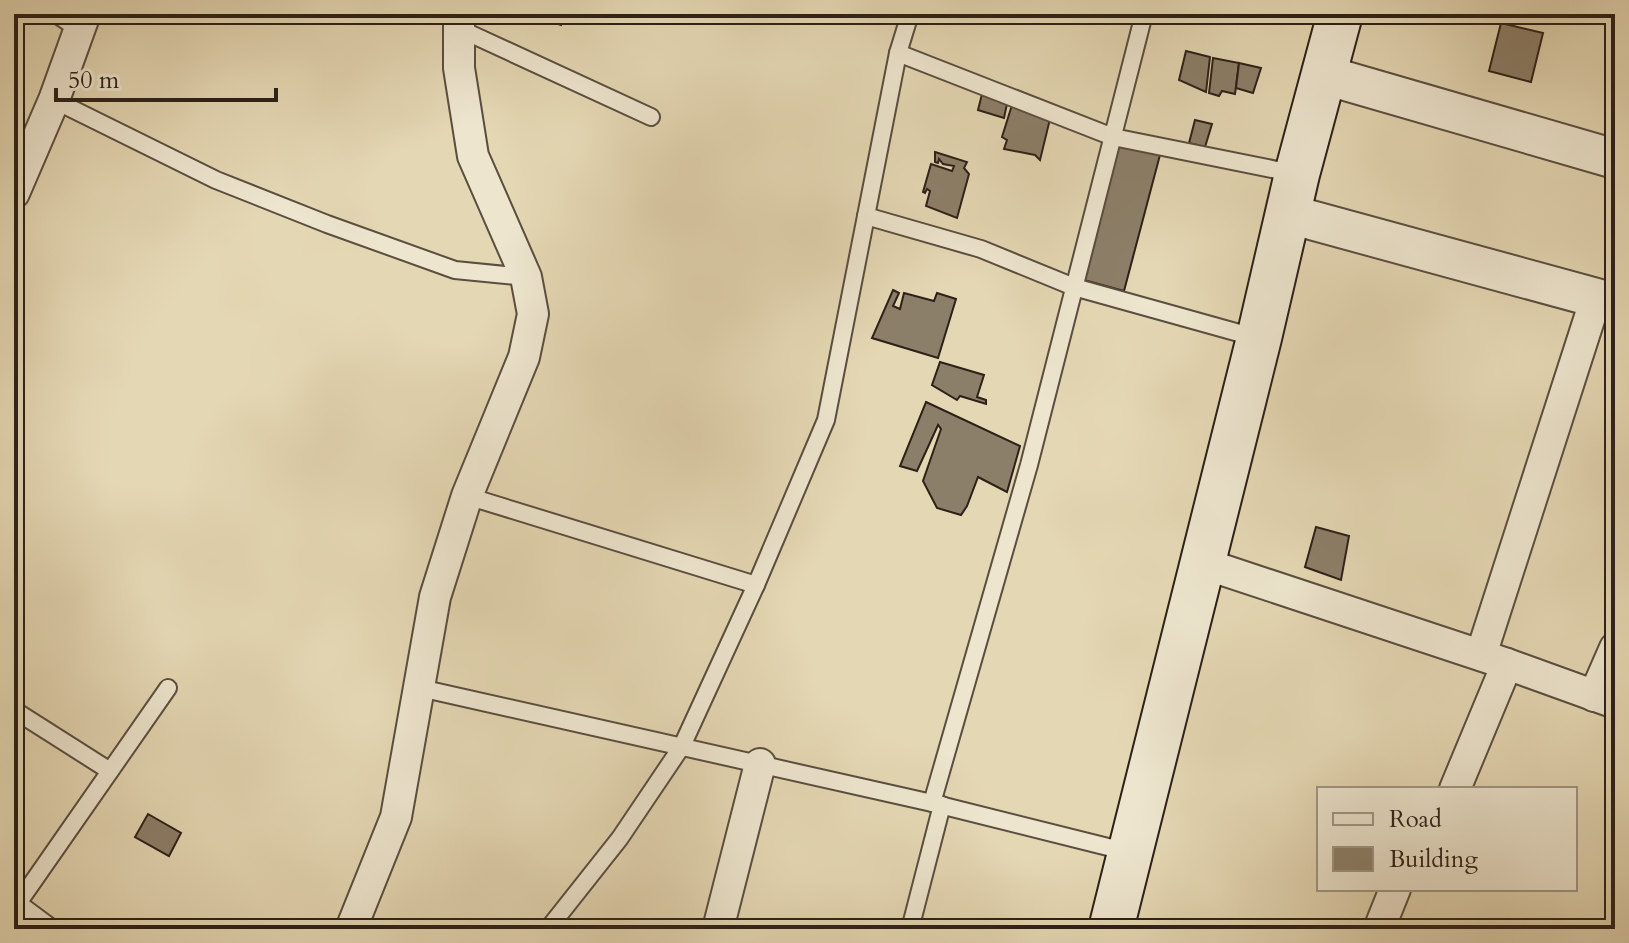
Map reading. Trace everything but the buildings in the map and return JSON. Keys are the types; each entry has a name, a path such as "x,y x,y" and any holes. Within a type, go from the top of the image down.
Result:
{"main road":[{"path":"1111,929 1340,14"}],"street":[{"path":"14,193 54,100 73,19"},
{"path":"351,929 396,817 435,597 467,496 524,357 533,314 526,277 473,156 459,68 459,21"},
{"path":"1325,75 1615,159"},
{"path":"1293,194 1606,300 1456,787"},
{"path":"1202,563 1604,700 1615,648"},
{"path":"718,929 760,764"},
{"path":"1379,929 1394,891"}],"lane":[{"path":"548,929 620,838 682,746 756,585 826,420 898,53 910,14"},
{"path":"910,929 937,804 1029,465 1144,14"},
{"path":"459,21 651,117"},
{"path":"898,53 1113,137 1293,194"},
{"path":"54,100 216,180 327,224 455,270 526,277"},
{"path":"866,216 981,249 1074,287 1259,338"},
{"path":"467,496 756,585"},
{"path":"53,929 16,906 168,688"},
{"path":"420,688 937,804 1130,852"},
{"path":"14,710 110,771"}]}
